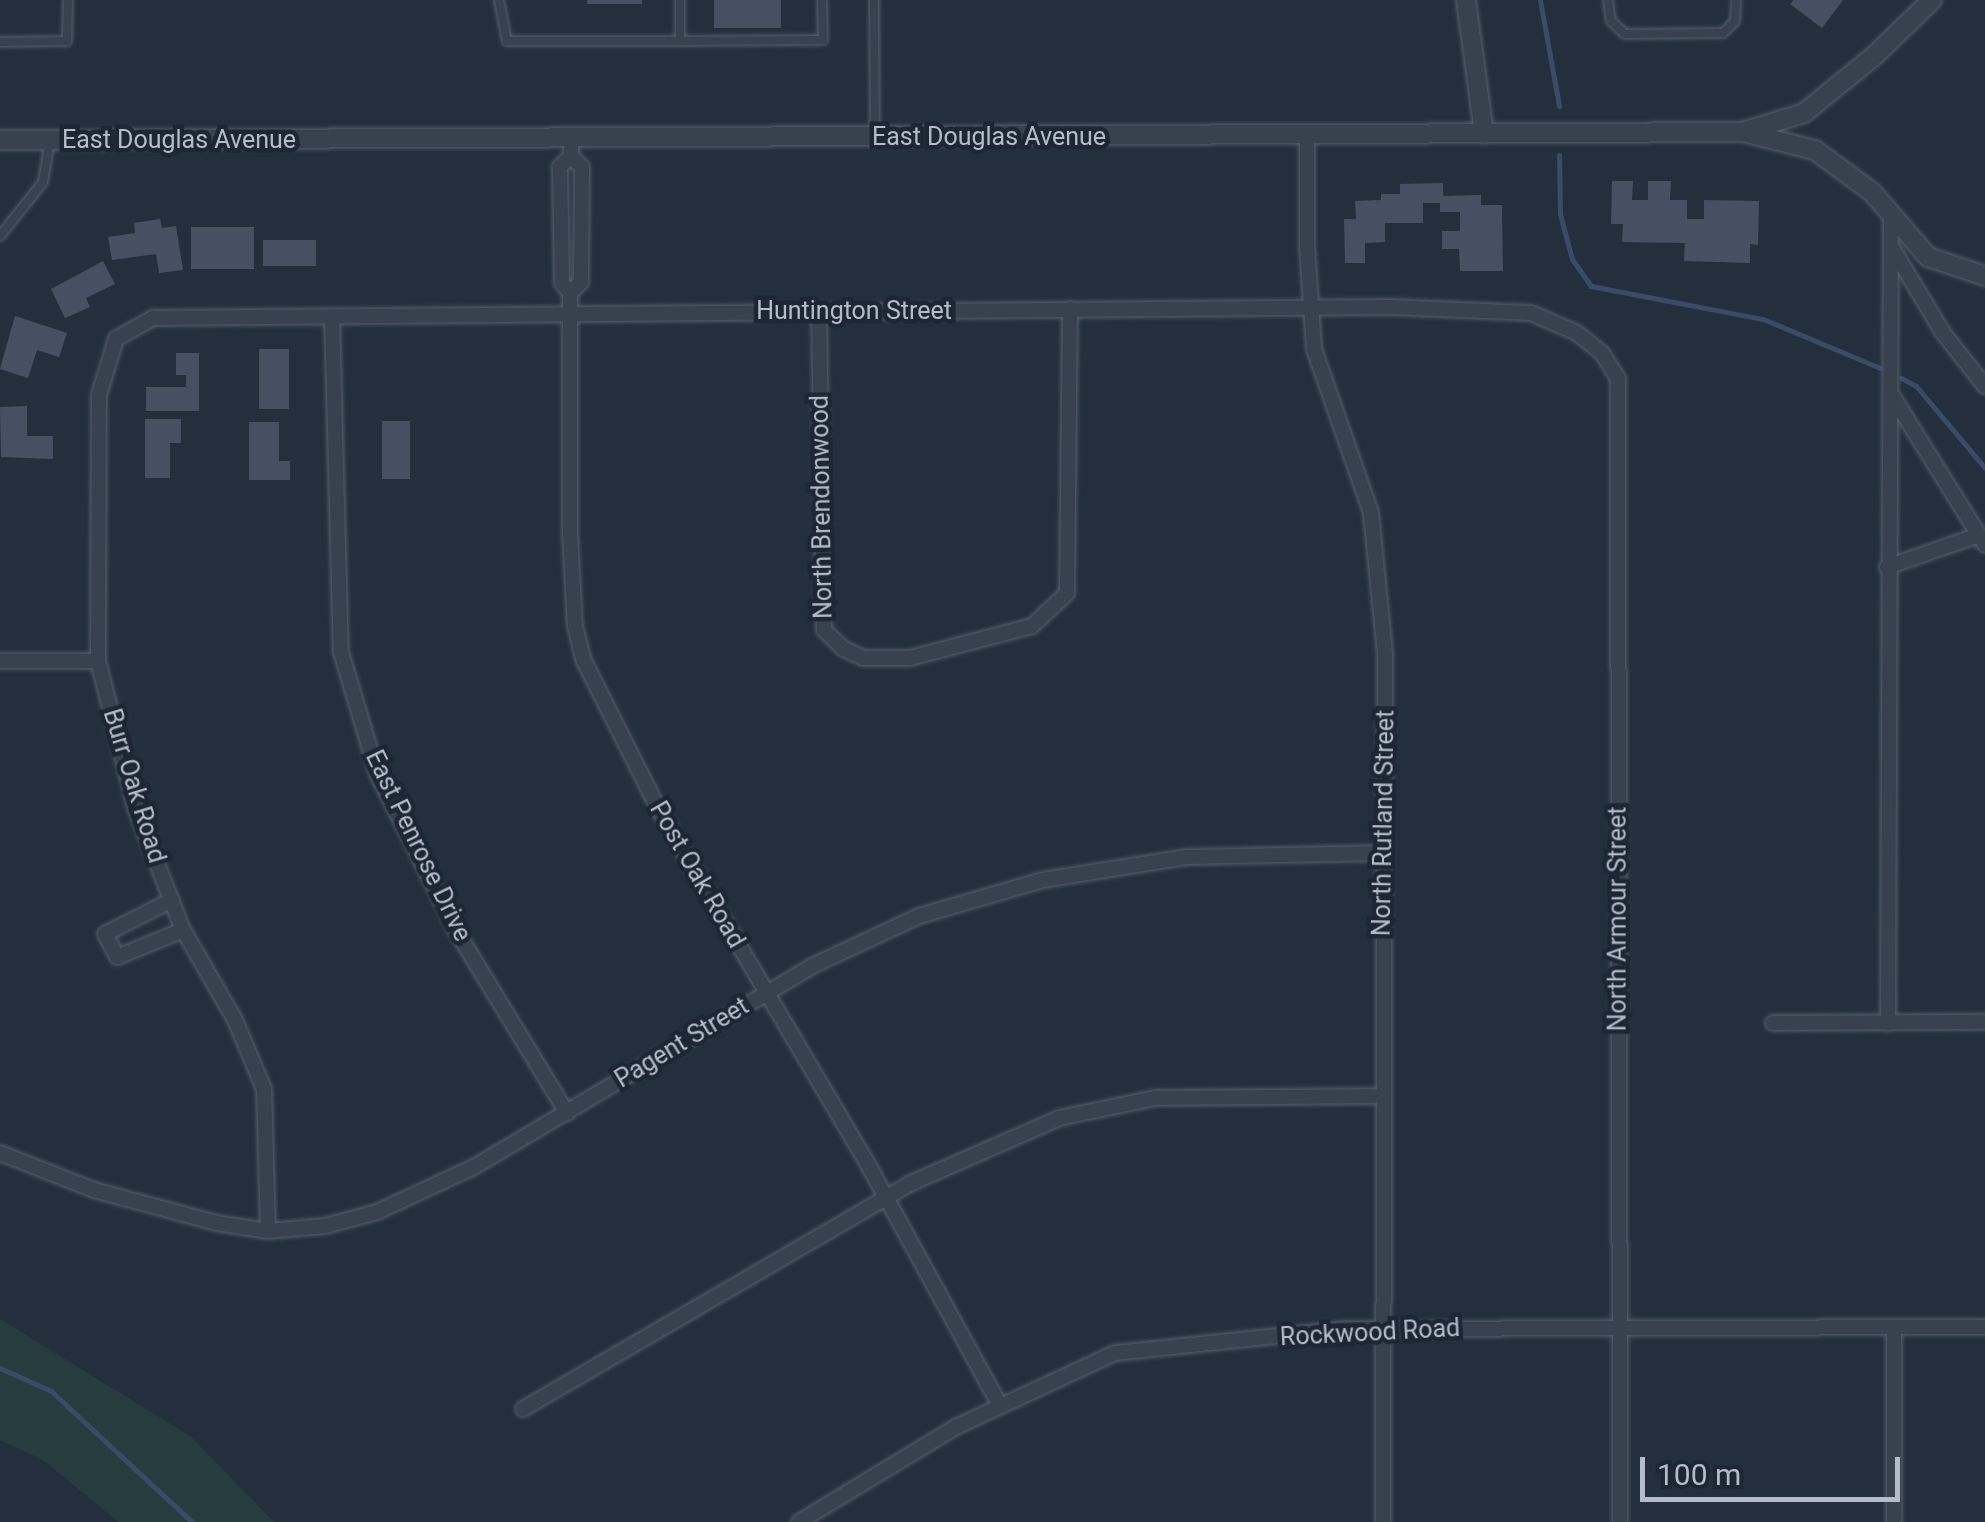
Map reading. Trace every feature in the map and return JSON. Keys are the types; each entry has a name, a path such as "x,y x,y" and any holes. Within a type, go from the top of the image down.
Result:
{"street":[{"path":"1466,0 1484,134"},
{"name":"East Douglas Avenue","path":"0,140 571,147 875,138 1742,132 1804,113 1874,57 1931,0"},
{"path":"1742,132 1816,150 1872,192 1928,257 1985,276"},
{"name":"North Rutland Street","path":"1307,135 1314,349 1371,513 1386,654 1382,1522"},
{"name":"Post Oak Road","path":"571,147 560,167 562,283 570,293 570,532 575,626 584,661 658,808 886,1197 1000,1406"},
{"path":"1888,1023 1890,214"},
{"path":"1890,244 1943,333 1985,386"},
{"name":"Huntington Street","path":"130,331 153,318 1311,307 1531,313 1577,333"},
{"name":"North Brendonwood","path":"819,311 824,630 844,648 864,658 910,658 1032,626 1052,612 1066,592 1070,309"},
{"name":"East Penrose Drive","path":"332,316 340,634 376,772 457,932 567,1113"},
{"name":"Burr Oak Road","path":"130,331 116,339 99,395 98,661 136,810 184,930 235,1020 264,1089 268,1231"},
{"name":"North Armour Street","path":"1577,333 1602,353 1618,379 1620,1522"},
{"path":"1887,567 1982,540 1890,390"},
{"path":"0,661 98,661"},
{"name":"Pagent Street","path":"0,1153 94,1190 216,1223 268,1231 325,1226 376,1212 474,1167 766,993 920,916 1043,880 1187,857 1383,853"},
{"path":"172,900 105,934 118,957 184,930"},
{"path":"1773,1023 1985,1022"},
{"path":"523,1409 886,1197 1060,1118 1156,1098 1382,1096"},
{"path":"1894,1327 1894,1522"},
{"name":"Rockwood Road","path":"799,1522 956,1426 1115,1353 1383,1329 1985,1327"}],"lane":[{"path":"0,42 67,42 68,0"},
{"path":"499,0 507,42 823,40 822,0"},
{"path":"680,0 680,41"},
{"path":"874,0 875,138"},
{"path":"1608,0 1611,21 1625,34 1723,33 1736,21 1736,0"},
{"path":"0,236 44,182 50,140"}],"green space":[{"path":"0,1319 190,1436 274,1522 118,1522 43,1460 0,1440"}],"building":[{"path":"587,0 642,0 642,4 587,4"},
{"path":"714,0 781,0 781,28 714,28"},
{"path":"1794,0 1843,0 1822,28 1790,4"},
{"path":"1612,181 1633,181 1632,200 1648,200 1648,181 1671,181 1670,200 1687,200 1687,219 1704,219 1704,200 1759,201 1758,245 1750,244 1750,263 1684,261 1685,243 1622,242 1623,224 1611,224"},
{"path":"1443,183 1443,196 1481,195 1481,205 1502,205 1503,271 1460,271 1459,249 1442,249 1442,231 1460,231 1460,212 1440,212 1440,203 1423,203 1423,223 1385,223 1385,242 1365,243 1365,263 1345,263 1344,219 1356,219 1355,201 1381,200 1381,194 1400,194 1400,184"},
{"path":"160,219 162,228 176,226 183,270 159,273 156,254 112,260 108,237 135,233 134,223"},
{"path":"191,227 254,227 254,269 191,269"},
{"path":"263,240 316,240 316,266 263,266"},
{"path":"103,261 115,284 86,298 90,307 65,318 51,289"},
{"path":"15,316 67,333 59,357 37,350 28,378 0,369"},
{"path":"259,349 289,349 289,409 259,409"},
{"path":"176,353 199,353 199,411 146,411 146,387 186,387 186,375 176,375"},
{"path":"27,406 27,436 53,436 53,459 1,457 0,407"},
{"path":"145,419 181,419 181,443 170,443 170,478 145,478"},
{"path":"382,421 410,421 410,479 382,479"},
{"path":"249,422 279,422 279,461 290,461 290,480 249,480"}],"waterway":[{"path":"1540,0 1559,106"},
{"path":"1559,155 1560,214 1572,259 1591,286 1763,319 1880,368"},
{"path":"1901,378 1916,386 1985,468"},
{"path":"0,1368 51,1391 192,1522"}]}
